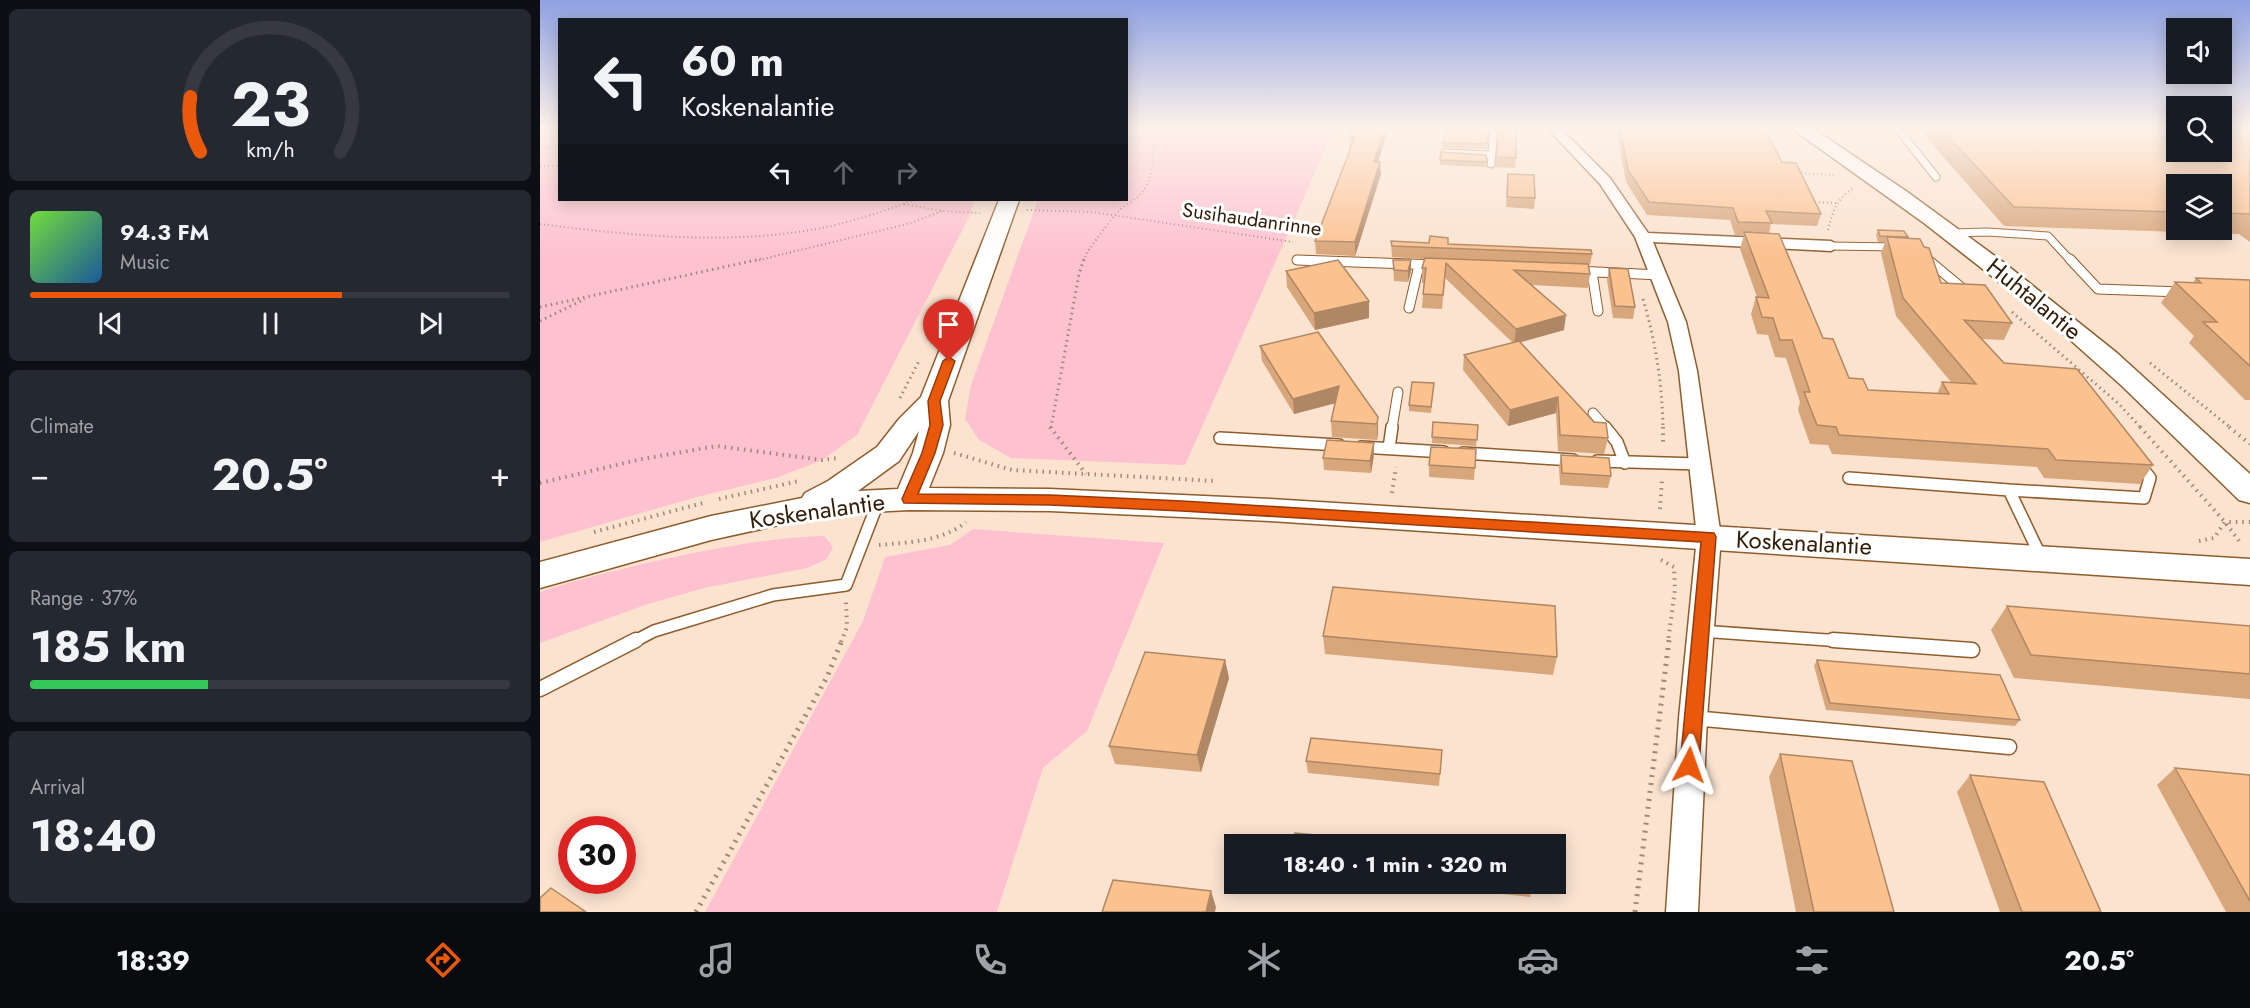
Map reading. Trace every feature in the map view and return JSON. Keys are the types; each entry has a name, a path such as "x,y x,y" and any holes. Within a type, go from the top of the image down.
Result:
{"street":[{"path":"1594,171 1605,182 1642,237 1660,275 1677,322 1688,371 1708,537 1693,718 1682,912"},
{"name":"Huhtalantie","path":"1861,171 1951,233 2059,317 2181,426 2250,492"},
{"path":"894,499 928,453 936,425 934,401 1008,205"},
{"path":"1642,237 1831,246"},
{"path":"802,509 839,489 888,454 909,425 934,401"},
{"path":"888,454 894,499"},
{"name":"Koskenalantie","path":"540,576 711,528 802,509 894,499 1108,502 1652,521 1708,537 2041,557 2248,560"}],"lane":[{"path":"1931,171 1936,177"},
{"path":"1951,233 1980,230 2048,236 2098,289 2194,293"},
{"path":"1831,246 1903,248"},
{"path":"1918,251 1963,289"},
{"path":"1297,260 1453,266"},
{"path":"1409,308 1419,265"},
{"path":"1569,271 1660,275"},
{"path":"1592,272 1598,311"},
{"path":"1394,449 1398,392"},
{"path":"1593,413 1617,442 1625,463"},
{"path":"1220,438 1625,463 1699,464"},
{"path":"1849,478 2144,498 2150,478 2135,459"},
{"path":"2009,490 2041,557"},
{"path":"540,689 654,631 773,595 846,585 894,499"},
{"path":"1700,631 1972,650"},
{"path":"1693,718 2010,747"}],"path":[{"path":"1086,475 1050,427 1067,350 1079,274 1086,254 1116,215 1140,195 1150,180 1150,171"},
{"path":"1789,173 1841,175 1835,171"},
{"path":"1831,246 1827,235 1837,203 1844,193 1858,186 1850,180"},
{"path":"540,224 598,231 730,236 809,228 856,218 911,201"},
{"path":"1801,201 1837,203"},
{"name":"Susihaudanrinne","path":"904,204 943,211 979,213 1008,205 1116,215 1300,243"},
{"path":"975,223 981,206"},
{"path":"540,307 712,271 911,223 943,211"},
{"path":"1635,912 1675,589 1674,567 1648,554 1663,464 1662,386 1655,340 1636,274"},
{"path":"540,321 591,296"},
{"path":"2011,310 2119,404 2225,522 2248,560"},
{"path":"896,405 922,355"},
{"path":"540,483 642,459 717,446 822,460 845,457"},
{"path":"1392,493 1394,449"},
{"path":"696,912 827,677 847,627 846,585"}],"shaded area":[{"path":"540,171 558,171 558,201 974,201 969,217 857,435 822,460 779,477 697,497 540,542"},
{"path":"1128,171 1316,171 1185,465 1011,458 979,440 965,419 971,385 1038,201 1128,201"},
{"path":"973,529 1164,543 1087,731 1043,768 997,912 705,912 863,621 885,557 950,545"},
{"path":"824,536 833,547 827,559 807,568 704,588 645,605 540,643 540,592 593,576 734,545"}],"building":[{"path":"1342,171 1377,171 1355,242 1315,241"},
{"path":"1628,171 1800,171 1821,214 1766,211 1772,223 1738,222 1733,208 1649,202"},
{"path":"1980,171 2250,171 2250,214 2232,213 2232,174 2166,174 2166,212 2014,207"},
{"path":"1508,174 1534,175 1535,198 1507,197"},
{"path":"1878,230 1904,231 1908,237 1880,236"},
{"path":"1744,232 1779,234 1823,338 1833,339 1849,378 1863,379 1868,390 1949,394 1942,382 1976,384 1903,298 1887,237 1920,239 1924,247 1929,248 1941,283 1985,285 2012,323 1964,320 2004,363 2077,369 2153,465 2056,460 2048,449 1839,435 1836,427 1817,425 1804,392 1810,392 1792,340 1780,340 1773,318 1762,317 1756,297 1769,298"},
{"path":"1430,236 1448,238 1448,244 1591,250 1592,254 1392,246 1391,241 1429,243"},
{"path":"1425,258 1588,264 1590,274 1514,270 1566,315 1516,329 1446,263 1443,295 1423,294 1426,268 1422,268"},
{"path":"1338,260 1369,301 1314,313 1286,271"},
{"path":"1393,260 1411,260 1408,271 1394,270"},
{"path":"1609,268 1628,269 1635,307 1615,306"},
{"path":"2196,278 2250,280 2250,366 2203,322 2217,322 2175,282 2201,283"},
{"path":"1318,332 1378,417 1377,424 1331,421 1339,386 1293,399 1260,346"},
{"path":"1519,341 1594,422 1606,423 1608,438 1560,435 1558,397 1510,410 1464,355"},
{"path":"1412,382 1434,383 1431,407 1409,405"},
{"path":"1433,422 1478,425 1477,440 1432,437"},
{"path":"1327,440 1374,443 1370,461 1323,458"},
{"path":"1431,447 1476,449 1475,468 1429,465"},
{"path":"1561,455 1609,458 1611,476 1562,473"},
{"path":"1333,587 1555,606 1557,657 1323,636"},
{"path":"2007,606 2250,626 2250,674 2031,655"},
{"path":"1145,652 1225,660 1197,755 1109,746"},
{"path":"1817,660 2000,675 2020,720 1830,703"},
{"path":"1311,738 1442,750 1440,774 1306,761"},
{"path":"1780,754 1852,761 1894,912 1814,912"},
{"path":"2175,768 2250,775 2250,901"},
{"path":"1970,775 2044,782 2101,912 2022,912"},
{"path":"1113,880 1211,891 1206,912 1102,912"},
{"path":"551,888 586,912 540,912 540,898"}],"route":[{"path":"949,361 934,401 936,425 928,453 909,499 1050,500 1182,506 1708,537 1689,765"}]}
